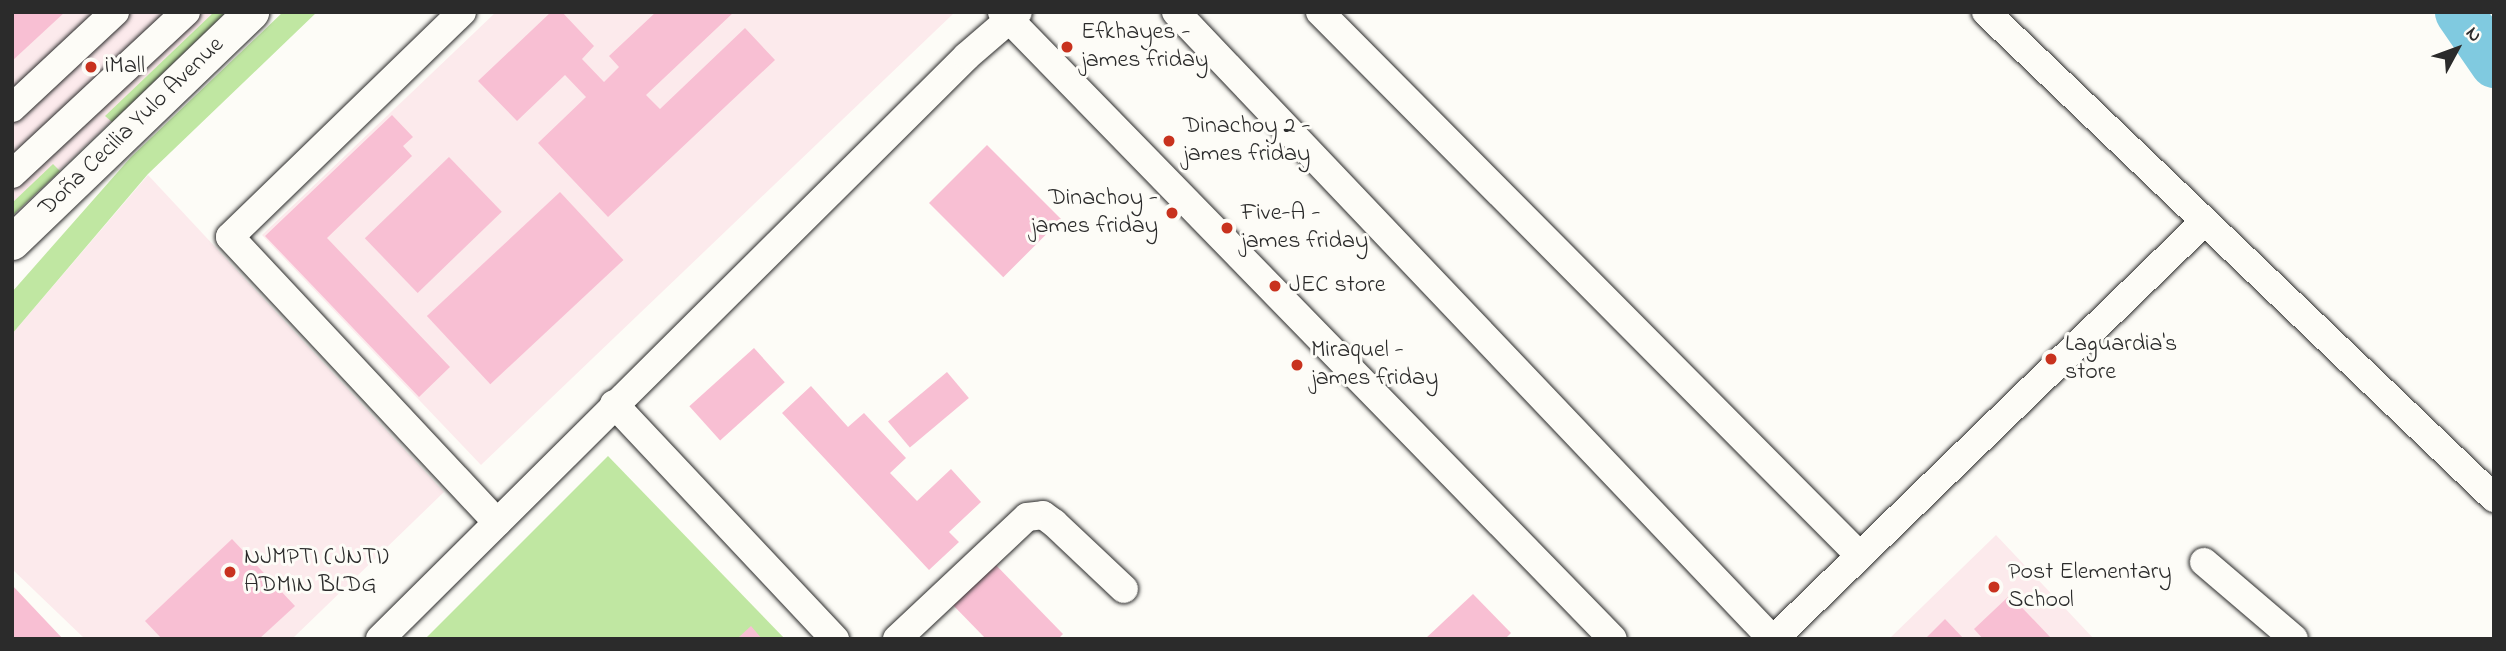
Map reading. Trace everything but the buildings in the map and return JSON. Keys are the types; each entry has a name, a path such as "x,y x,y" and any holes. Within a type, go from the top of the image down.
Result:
{"main road":[{"name":"Doña Cecilia Yulo Avenue","path":"12,242 251,12"}],"street":[{"path":"12,108 115,12"},
{"path":"12,174 186,12"},
{"path":"462,12 230,237 497,522"},
{"path":"1176,12 1773,639 2203,223"},
{"path":"1320,12 1858,554"},
{"path":"1986,12 2203,223 2491,491"},
{"path":"380,639 614,404 1010,15 1613,639"},
{"path":"614,404 835,639"},
{"path":"897,639 1027,517 1043,514 1124,589"},
{"path":"2204,562 2294,639"}],"shaded area":[{"name":"iMall","path":"12,12 226,12 12,216"},
{"path":"496,12 954,13 481,465 262,235"},
{"path":"148,175 444,492 292,639 85,639 12,569 12,334"},
{"name":"Post Elementary School","path":"1996,535 2094,639 1889,639"}],"green space":[{"path":"214,12 226,12 112,122 105,116"},
{"path":"283,12 317,12 148,174 12,334 12,292 131,157"},
{"path":"53,164 60,171 12,216 12,203"},
{"path":"608,456 785,639 425,639"}],"waterway":[{"path":"2459,12 2494,63"}],"place":[{"name":"Efkhayes - james friday","path":"1067,47"},
{"name":"iMall","path":"91,67"},
{"name":"Dinachoy 2 - james friday","path":"1169,141"},
{"name":"Dinachoy - james friday","path":"1172,213"},
{"name":"Five-A - james friday","path":"1227,228"},
{"name":"JEC store","path":"1275,286"},
{"name":"Laguardia's store","path":"2051,359"},
{"name":"Miraquel - james friday","path":"1297,365"},
{"name":"NJMPTI (JNTI) ADMIN BLDG","path":"230,572"},
{"name":"Post Elementary School","path":"1994,587"}]}
